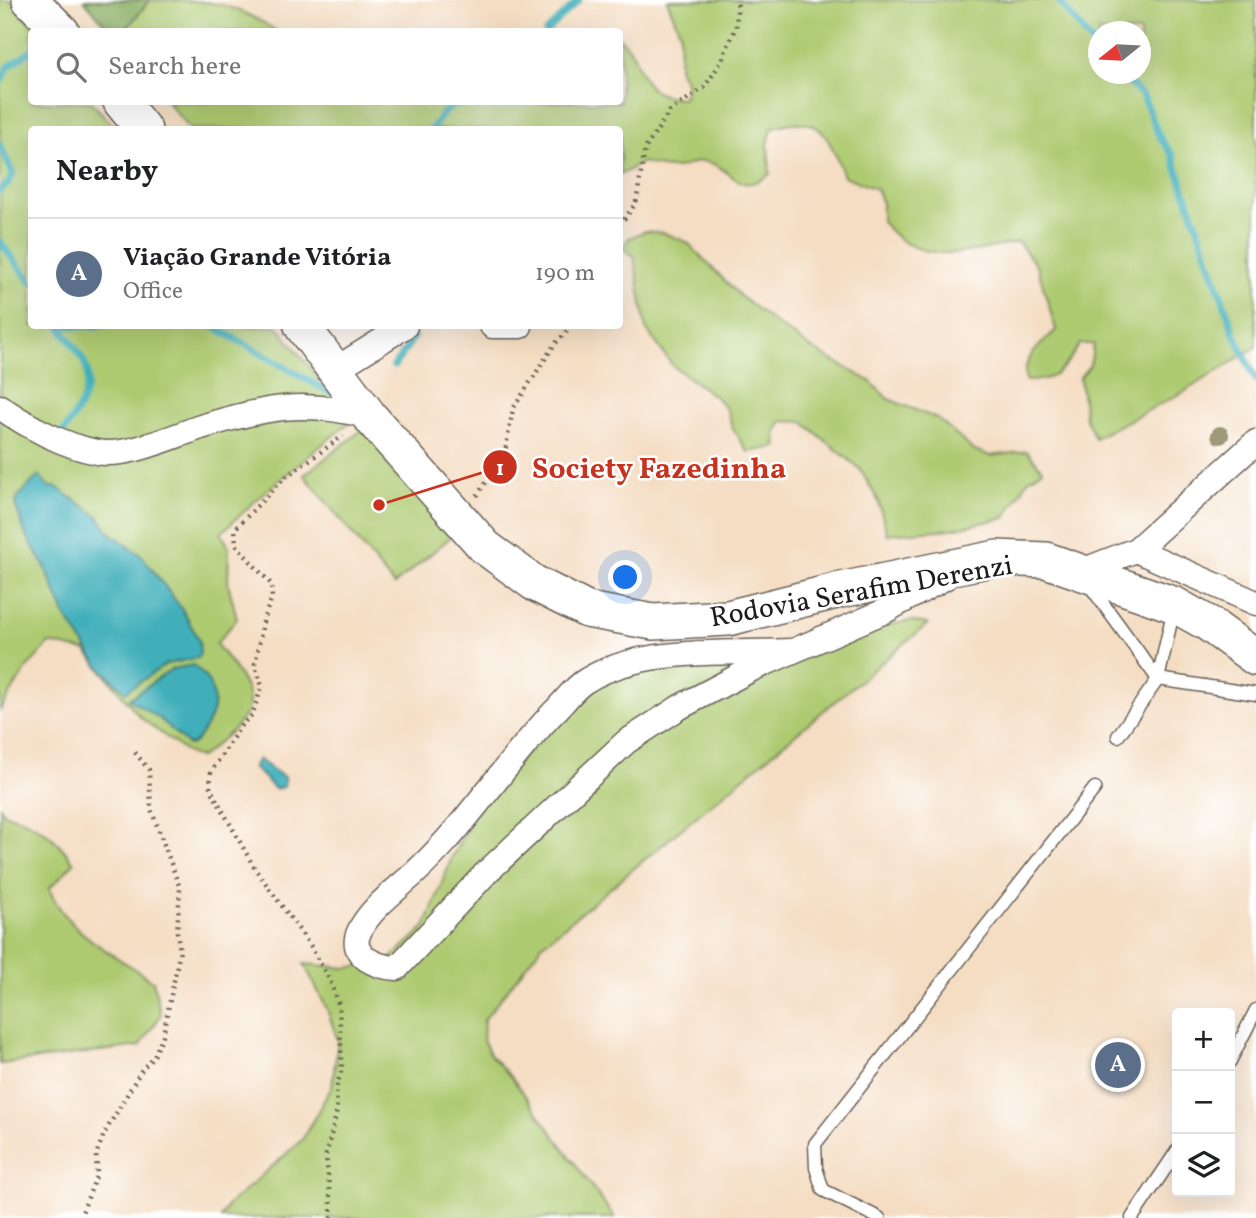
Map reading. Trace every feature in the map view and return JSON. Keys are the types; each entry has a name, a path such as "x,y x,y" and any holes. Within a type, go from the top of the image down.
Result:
{"main road":[{"path":"30,0 58,28"},
{"path":"123,105 141,126"},
{"name":"Rodovia Serafim Derenzi","path":"304,329 370,417 485,547 534,583 587,610 653,622 729,618 836,591 997,558 1046,560 1080,572 1179,588 1209,624 1256,658"}],"street":[{"path":"336,369 400,329"},
{"path":"0,407 50,435 99,453 152,445 211,424 292,405 330,406 370,417"},
{"path":"1080,572 1136,550 1256,442"},
{"path":"1136,550 1179,588 1256,603"},
{"path":"791,651 650,657 585,681 539,728 438,851 375,910 358,933 359,951 366,961 382,967 397,968 486,873 626,741 680,707 791,651 884,611 971,564"}],"lane":[{"path":"1080,572 1158,679 1256,694"},
{"path":"1118,736 1158,679 1179,588"},
{"path":"879,1218 823,1190 816,1168 816,1143 1095,788"},
{"path":"1235,1051 1256,1010"},
{"path":"1132,1218 1172,1158"}],"path":[{"path":"623,221 636,203 645,149 670,111 704,88 721,62 736,27 738,0"},
{"path":"461,518 505,452 513,409 554,345 569,329"},
{"path":"332,1218 326,1155 337,1111 336,1089 342,1068 339,1006 332,985 312,948 254,867 210,788 211,772 242,724 252,715 262,686 255,664 257,643 272,598 271,584 236,545 235,529 283,479 370,417"},
{"path":"80,1218 97,1174 96,1155 104,1134 141,1071 155,1054 163,1035 180,951 177,932 180,888 151,810 149,770 133,750"}],"green space":[{"path":"0,0 11,0 34,28 28,28 28,105 94,105 114,126 28,126 28,329 279,329 352,420 265,492 221,533 229,547 228,583 237,619 216,644 243,681 248,695 248,706 244,717 234,729 200,758 186,752 141,718 86,651 49,643 26,669 0,710"},
{"path":"84,0 150,0 127,28 108,28"},
{"path":"150,0 187,0 230,8 272,28 127,28"},
{"path":"667,0 1256,0 1256,347 1182,393 1095,438 1085,417 1080,377 1090,365 1094,344 1080,344 1064,367 1053,376 1026,381 1026,365 1029,359 1056,330 1037,266 1018,242 981,250 944,253 910,246 895,236 882,221 882,203 876,189 844,176 827,139 812,125 802,123 772,128 768,145 770,174 749,183 735,179 721,168 702,161 671,168 643,162 623,173 623,126 187,126 170,105 623,105 623,41 634,57 642,76 655,91 683,98 687,84 679,69 680,32"},
{"path":"645,231 664,233 687,242 740,296 814,350 870,381 888,399 938,419 972,449 990,456 1027,451 1043,470 1029,479 1005,518 951,529 887,534 878,500 860,469 803,422 782,421 776,432 777,447 748,452 732,427 727,410 717,398 673,366 646,329 634,256 623,249 629,238"},
{"path":"366,427 453,535 394,585 304,475"},
{"path":"910,621 928,624 543,944 484,1020 483,1040 491,1056 512,1078 615,1218 221,1218 227,1206 302,1140 332,1086 338,1041 327,1009 304,964 347,968 389,960 425,927 452,857 478,808 518,762 604,678"},
{"path":"0,807 5,814 45,832 61,846 74,863 49,889 68,919 94,942 153,981 161,1015 140,1046 0,1064"}],"water":[{"path":"39,475 49,487 56,487 98,516 109,532 142,556 182,609 199,640 200,654 197,658 167,664 125,692 97,664 66,617 44,565 25,533 16,507 17,498"},
{"path":"193,665 211,688 213,705 212,714 203,731 195,742 188,745 160,719 129,699 172,669"},
{"path":"258,759 285,778 284,787 275,789 253,767"}],"waterway":[{"path":"550,28 579,0"},
{"path":"1058,0 1088,38"},
{"path":"0,83 8,67 28,53"},
{"path":"1130,84 1143,96 1159,136 1172,154 1235,335 1256,380"},
{"path":"434,126 444,112 455,105"},
{"path":"0,145 13,174 7,185 0,190"},
{"path":"0,242 28,278"},
{"path":"62,329 82,358 88,378 84,398 62,434"},
{"path":"218,329 336,396"},
{"path":"394,366 414,337"}],"place":[{"name":"Society Fazedinha","path":"379,505"},
{"name":"Viação Grande Vitória","path":"1118,1065"}]}
